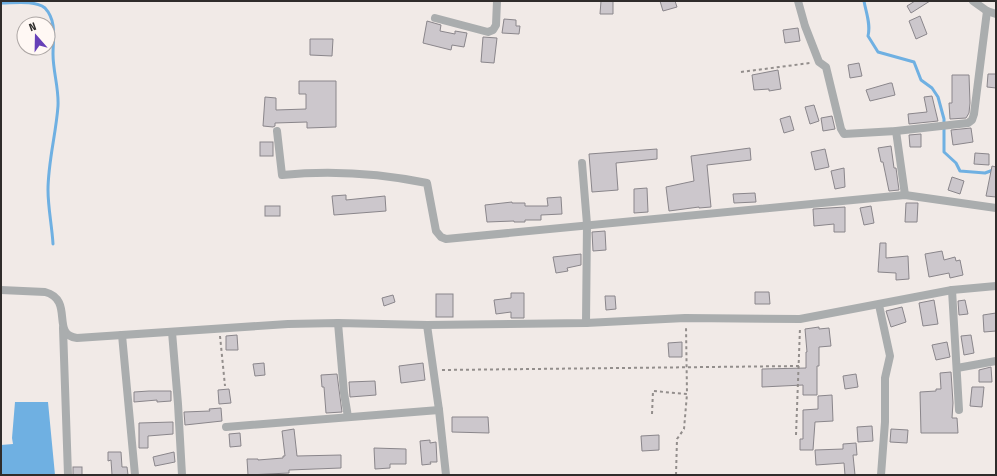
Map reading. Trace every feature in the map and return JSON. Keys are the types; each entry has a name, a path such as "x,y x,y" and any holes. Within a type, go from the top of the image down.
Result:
{"street":[{"path":"435,18 488,32 493,30 496,25 497,1"},
{"path":"798,1 805,26 819,62 826,66 841,129 844,134 938,127 968,123 972,120 987,11"},
{"path":"973,1 987,11 996,14"},
{"path":"277,131 282,175 317,172 348,172 404,178 427,183 436,231 441,237 446,238 905,195 996,208"},
{"path":"896,131 905,195"},
{"path":"582,163 587,224 586,323"},
{"path":"63,326 65,332 72,338 77,338 288,324 338,323 426,325 586,323 685,318 800,319 952,290 996,286"},
{"path":"1,290 45,292 52,294 59,301 63,326 68,475"},
{"path":"952,290 959,410"},
{"path":"879,305 890,356 885,378 885,422 881,475"},
{"path":"338,323 344,393 348,417"},
{"path":"426,325 439,410 446,475"},
{"path":"172,332 182,475"},
{"path":"122,335 135,475"},
{"path":"957,368 996,361"},
{"path":"226,427 439,410"}],"path":[{"path":"741,72 819,62"},
{"path":"676,475 677,440 684,429 687,394 685,318"},
{"path":"796,435 800,319"},
{"path":"219,329 225,386"},
{"path":"433,370 799,366"},
{"path":"652,414 653,391 687,394"}],"water":[{"path":"15,402 48,402 55,475 1,475 1,445 13,444 12,438"}],"building":[{"path":"601,1 613,1 613,14 600,14"},
{"path":"660,1 675,1 677,7 663,11"},
{"path":"915,1 930,1 911,13 907,6"},
{"path":"920,16 927,34 916,39 909,21"},
{"path":"504,19 516,20 516,26 520,26 519,34 502,33"},
{"path":"427,21 441,25 440,31 455,34 455,31 467,33 464,47 452,45 451,50 423,43"},
{"path":"798,28 800,41 785,43 783,30"},
{"path":"483,37 497,38 494,63 481,62"},
{"path":"310,39 333,39 332,56 310,55"},
{"path":"859,63 862,76 850,78 848,65"},
{"path":"778,70 781,89 769,91 769,89 754,90 752,75"},
{"path":"988,74 996,74 996,88 987,87"},
{"path":"952,75 969,75 970,103 969,113 966,118 950,119 949,103 952,103"},
{"path":"299,81 336,81 336,127 307,128 307,122 275,123 275,126 273,127 263,126 265,97 276,98 276,110 306,109 306,94 299,94"},
{"path":"892,83 895,95 870,101 866,90"},
{"path":"932,96 938,121 909,124 908,114 927,112 924,97"},
{"path":"814,105 819,121 810,124 805,107"},
{"path":"790,116 794,130 784,133 780,119"},
{"path":"832,116 835,129 823,131 821,118"},
{"path":"971,128 973,142 953,145 951,130"},
{"path":"921,134 921,147 910,147 909,135"},
{"path":"260,142 273,142 273,156 260,156"},
{"path":"891,146 899,190 889,191 883,162 881,162 878,148"},
{"path":"750,148 751,160 707,165 711,207 669,211 666,187 694,181 691,156"},
{"path":"657,149 657,159 616,163 618,190 592,192 589,154"},
{"path":"825,149 829,167 815,170 811,152"},
{"path":"975,153 989,154 989,165 974,164"},
{"path":"992,166 996,167 996,197 986,196"},
{"path":"844,168 845,187 835,189 831,171"},
{"path":"952,177 964,181 960,194 948,190"},
{"path":"647,188 648,212 634,213 634,189"},
{"path":"755,193 756,202 734,203 733,194"},
{"path":"346,195 346,200 385,196 386,211 334,215 332,196"},
{"path":"561,197 562,214 541,215 541,220 525,220 525,222 487,222 485,205 512,202 525,203 525,206 548,206 547,198"},
{"path":"906,203 918,203 917,222 905,222"},
{"path":"265,206 280,206 280,216 265,216"},
{"path":"871,206 874,223 864,225 860,208"},
{"path":"845,207 845,232 834,232 834,224 814,226 813,209"},
{"path":"605,231 606,250 593,251 592,232"},
{"path":"880,243 886,243 886,258 908,256 909,279 896,280 896,273 878,272"},
{"path":"942,251 944,260 955,257 956,261 960,260 963,275 950,278 949,273 929,277 925,254"},
{"path":"581,254 581,265 567,268 568,271 556,273 553,257"},
{"path":"755,292 769,292 770,304 755,304"},
{"path":"511,293 524,293 524,318 511,318 511,312 496,314 494,300 511,298"},
{"path":"436,294 453,294 453,317 436,317"},
{"path":"393,295 395,302 384,306 382,298"},
{"path":"605,296 615,296 616,309 606,310"},
{"path":"934,300 938,324 923,326 919,303"},
{"path":"965,300 968,314 959,315 958,301"},
{"path":"902,307 906,322 891,327 886,311"},
{"path":"996,313 996,331 984,332 983,315"},
{"path":"819,327 819,329 829,328 831,346 819,347 819,366 817,366 817,395 803,395 803,385 762,387 762,369 806,368 807,352 805,329"},
{"path":"237,335 238,350 226,350 226,336"},
{"path":"971,335 974,353 964,355 961,336"},
{"path":"682,342 682,357 669,357 668,343"},
{"path":"947,342 950,357 936,360 932,345"},
{"path":"264,363 265,375 255,376 253,364"},
{"path":"423,363 425,380 401,383 399,366"},
{"path":"991,367 992,382 979,382 979,370"},
{"path":"951,372 953,403 952,418 957,418 958,433 921,433 920,392 936,391 936,389 941,389 940,373"},
{"path":"337,374 342,412 326,413 324,387 322,387 321,375"},
{"path":"856,374 858,387 845,389 843,376"},
{"path":"375,381 376,395 350,397 349,382"},
{"path":"972,387 984,387 982,407 970,406"},
{"path":"229,389 231,403 219,404 218,390"},
{"path":"171,391 171,401 157,402 157,400 134,402 134,392"},
{"path":"832,395 833,421 815,422 813,450 800,450 800,439 803,439 803,410 818,409 818,396"},
{"path":"221,408 222,421 185,425 184,412 210,411 209,409"},
{"path":"452,417 488,417 489,433 452,432"},
{"path":"173,422 173,434 148,436 148,448 139,448 139,423"},
{"path":"872,426 873,441 858,442 857,427"},
{"path":"294,429 297,456 341,455 341,468 289,470 289,473 248,475 247,459 258,460 283,458 283,456 285,456 282,431"},
{"path":"891,429 908,430 907,443 890,442"},
{"path":"240,433 241,446 230,447 229,434"},
{"path":"659,435 659,450 642,451 641,436"},
{"path":"430,440 430,443 436,442 437,462 430,462 431,464 422,465 420,441"},
{"path":"856,443 857,455 853,455 855,475 845,475 844,463 816,465 815,450 843,449 843,444"},
{"path":"374,448 406,449 406,464 390,464 390,468 375,469"},
{"path":"108,452 121,452 122,467 127,467 128,475 112,475 111,460 108,461"},
{"path":"174,452 175,462 155,466 153,457"},
{"path":"73,467 82,467 82,475 73,475"}],"waterway":[{"path":"864,1 869,23 868,36 878,52 914,62 921,80 932,88 938,97 944,119 944,152 956,163 960,171 985,173 996,169"},
{"path":"1,3 24,2 41,5 49,13 53,24 53,61 58,99 48,180 53,244"}]}
